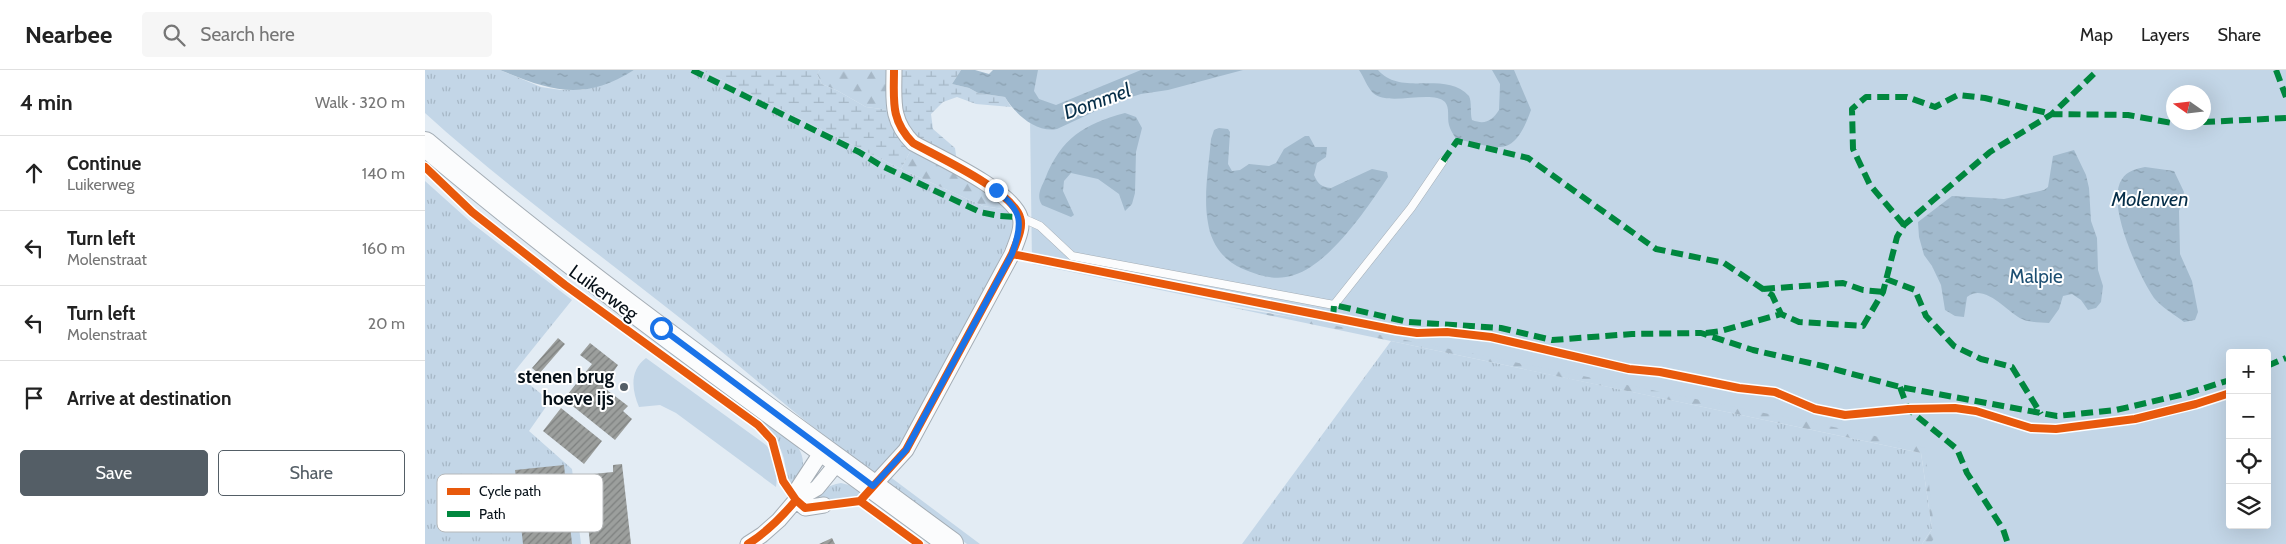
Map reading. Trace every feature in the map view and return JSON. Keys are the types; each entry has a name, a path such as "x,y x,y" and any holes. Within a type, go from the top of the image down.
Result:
{"main road":[{"name":"Luikerweg","path":"425,144 482,192 581,269 951,544"}],"street":[{"path":"873,486 906,450 1012,254 1020,226 1020,217 1010,203 996,190 913,143 904,134 897,122 894,110 894,70"},
{"path":"748,544 779,520 796,500 798,488 831,455"},
{"path":"796,500 805,508 824,506"}],"lane":[{"path":"1020,217 1040,226 1072,256 1333,305 1411,208 1443,162"}],"green space":[{"path":"425,70 500,70 541,87 561,90 582,90 606,83 634,70 702,70 901,169 983,206 1010,210 1014,221 1013,231 958,347 902,448 875,476 692,328 514,188 425,113"},
{"path":"702,70 820,70 817,74 822,84 866,107 889,110 912,148 901,169"},
{"path":"820,70 890,70 889,110 866,107 822,84 817,74"},
{"path":"899,70 961,70 952,84 969,88 978,93 1005,97 1011,107 976,104 957,97 943,102 931,114 933,129 955,148 957,163 916,139 900,117"},
{"name":"Malpie","path":"1034,70 2286,70 2286,544 1930,544 1935,537 1925,448 1858,432 1032,264 1030,117"},
{"path":"912,148 965,177 1010,210 983,206 901,169"},
{"path":"425,181 473,224 572,300 514,372 550,401 529,431 572,469 573,474 437,474 437,532 580,532 581,544 425,544"},
{"path":"1225,306 1364,329 1923,412 1999,544 1922,544 1932,529 1921,453"},
{"path":"1391,341 1921,453 1932,529 1922,544 1242,544"},
{"path":"646,358 766,445 775,465 776,487 676,413 660,405 639,407 633,381 637,369"},
{"path":"762,417 789,437 799,449 803,464 792,486 780,448 759,423"},
{"path":"889,476 980,544 967,544 884,482"},
{"path":"841,483 849,485 860,492 857,497 818,504 811,502 824,490 832,485"}],"water":[{"path":"500,70 634,70 616,80 599,86 583,90 567,90 551,88"},
{"name":"Dommel","path":"961,70 975,70 989,74 993,70 1038,70 1034,91 1039,99 1056,105 1141,70 1243,70 1168,90 1141,94 1115,102 1057,129 1049,129 1034,125 1020,116 1005,97 978,93 969,88 952,84"},
{"path":"1359,70 1378,70 1388,78 1399,82 1436,83 1459,89 1469,96 1472,120 1484,122 1494,117 1499,110 1500,84 1492,70 1514,70 1531,110 1518,137 1511,144 1503,147 1494,147 1456,139 1449,125 1445,102 1439,98 1430,97 1399,99 1380,97 1371,91"},
{"path":"1125,113 1136,117 1142,128 1136,152 1135,193 1132,204 1125,211 1119,194 1098,179 1071,173 1064,181 1063,191 1074,215 1071,217 1042,205 1039,198 1041,189 1051,165 1067,143 1097,122"},
{"path":"1219,128 1228,129 1230,132 1228,164 1232,171 1240,170 1249,164 1269,166 1276,163 1284,149 1305,136 1309,136 1315,147 1327,147 1326,157 1317,163 1314,175 1322,186 1331,188 1372,169 1387,172 1388,177 1347,233 1308,269 1281,278 1255,274 1236,266 1224,256 1215,244 1210,230 1206,191 1211,139 1214,130"},
{"name":"Molenven","path":"2074,150 2086,175 2089,188 2091,221 2097,238 2098,270 2103,286 2101,302 2096,308 2088,310 2081,300 2072,294 2063,296 2059,309 2049,323 2032,322 2022,319 1996,300 1981,293 1974,293 1967,297 1964,317 1955,316 1945,310 1941,285 1932,266 1924,255 1919,237 1918,222 1952,196 2004,199 2044,190 2048,187 2053,156"},
{"name":"Molenven","path":"2145,167 2174,171 2184,192 2179,211 2180,254 2192,281 2198,312 2195,320 2184,322 2164,308 2154,298 2140,274 2126,239 2118,205 2118,190 2126,174"}],"building":[{"path":"558,338 565,344 539,374 532,368"},
{"path":"590,343 618,365 603,387 628,406 623,411 632,419 615,440 564,399 592,364 580,355"},
{"path":"561,408 602,441 584,464 543,431"},
{"path":"622,464 631,544 590,544 589,532 603,532 603,474 593,474 613,472 613,465"},
{"path":"564,465 565,474 515,474 515,470"},
{"path":"522,532 571,532 572,544 523,544"},
{"path":"832,538 835,544 819,544"}],"marked path":[{"path":"692,70 859,152 880,165 980,212 999,216 1020,217"},
{"path":"1443,161 1457,141 1528,158 1656,249 1724,263 1772,295 1781,314 1799,322 1863,326 1883,292 1897,237 1904,225 1990,152 2052,114 2098,70"},
{"path":"2276,70 2286,97"},
{"path":"1904,225 1870,185 1853,149 1852,109 1866,97 1907,97 1935,107 1958,95 1985,98 2052,114 2128,115 2166,122"},
{"path":"2211,122 2286,118"},
{"path":"1886,279 1915,290 1926,316 1954,346 1981,359 2012,367 2041,414"},
{"path":"1763,289 1843,283 1863,290 1883,292"},
{"path":"1333,318 1334,305 1408,322 1501,328 1552,340 1632,334 1701,333 1753,350 1823,366 1900,387 2057,416 2116,410 2185,394 2226,381"},
{"path":"1706,333 1721,331 1781,314"},
{"path":"2271,364 2286,358"},
{"path":"1900,387 1908,409 1957,449 1967,473 2003,529 2008,544"}],"cycle path":[{"path":"860,501 906,450 1012,254 1021,226 1020,217 1014,207 989,185 913,143 900,126 897,118 894,70"},
{"path":"425,167 472,212 565,285 758,425 772,440 783,481 796,500 805,508 860,501 919,544"},
{"path":"1012,254 1396,330 1417,333 1447,332 1491,337 1629,369 1660,372 1739,388 1775,392 1815,409 1845,415 1908,409 1955,408 1976,411 2031,428 2056,429 2135,419 2196,404 2227,394"},
{"path":"748,544 761,535 796,500"}],"place":[{"name":"stenen brug hoeve ijs","path":"624,387"}],"route":[{"path":"661,328 873,486 906,450 1012,254 1018,237 1020,217 1003,195 996,190"}]}
